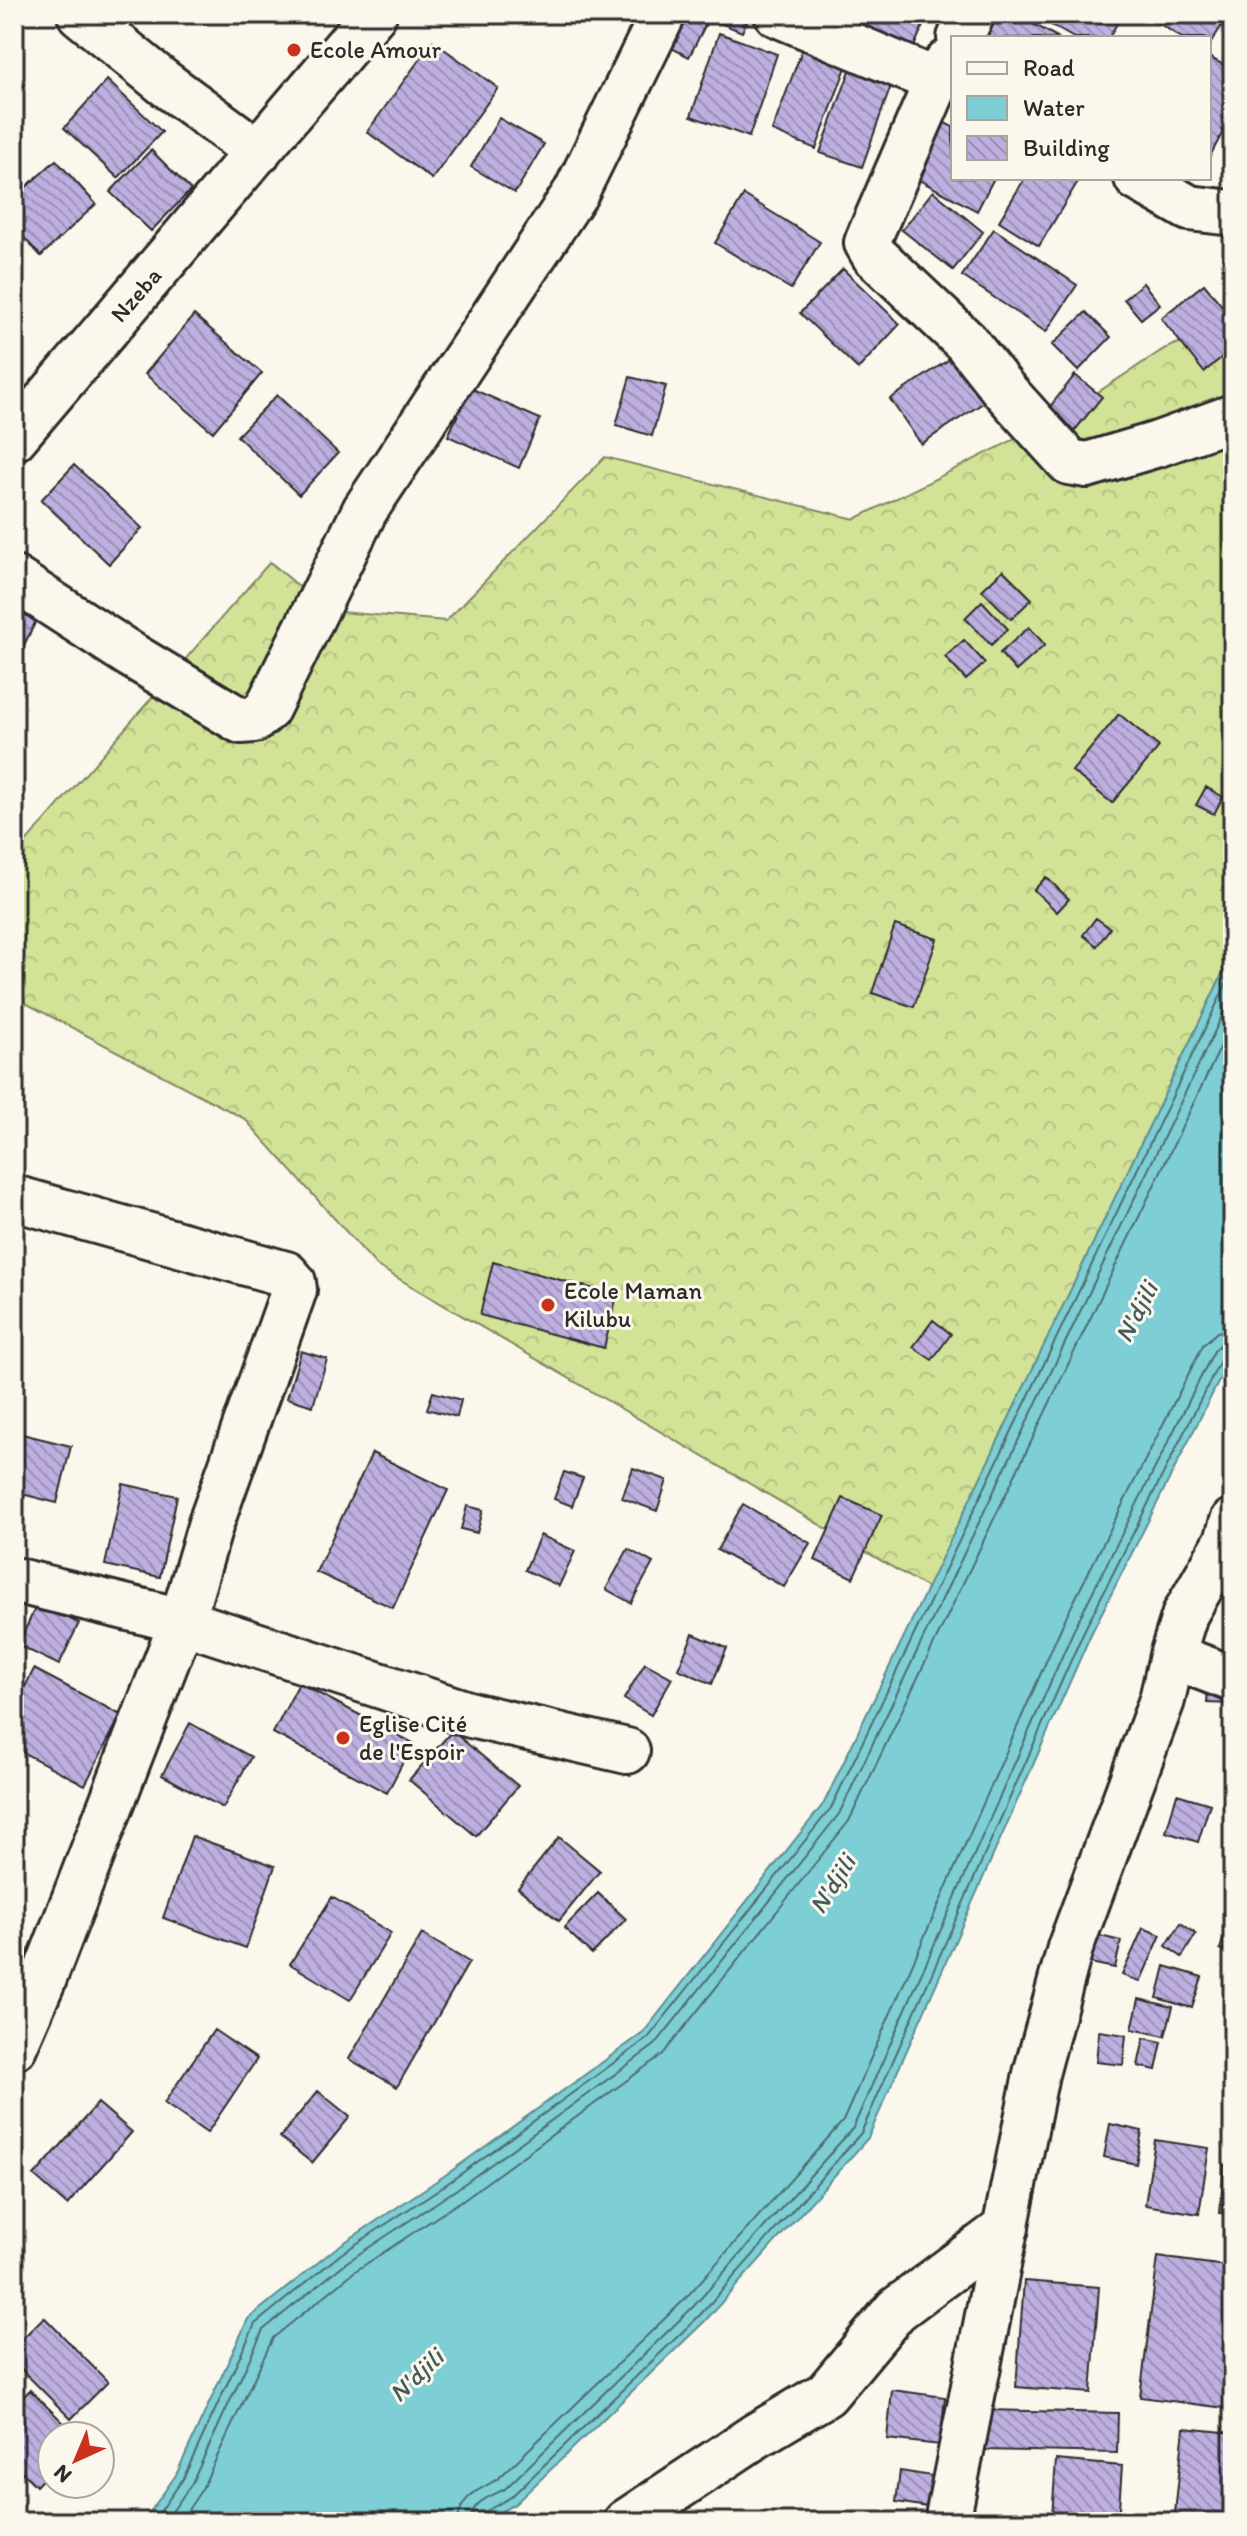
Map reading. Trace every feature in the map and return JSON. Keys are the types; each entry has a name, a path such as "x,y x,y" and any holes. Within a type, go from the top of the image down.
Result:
{"street":[{"path":"80,14 163,82 258,152"},
{"name":"Nzeba","path":"14,438 374,14"},
{"path":"14,579 241,721 254,720 267,709 365,510 576,192 663,14"},
{"path":"777,14 950,60 867,243 874,255 966,342 1004,390 1069,462 1087,465 1233,417"},
{"path":"961,36 972,14"},
{"path":"1140,180 1189,208 1233,213"},
{"path":"14,1198 286,1274 293,1282 294,1290 211,1523 182,1621 29,1970 14,2047"},
{"path":"947,2522 1036,2074 1070,1948 1162,1700 1185,1614 1209,1576 1227,1541 1233,1521"},
{"path":"14,1580 182,1621 471,1715 627,1751"},
{"path":"1172,1656 1233,1679"},
{"path":"626,2522 754,2437 826,2394 896,2310 1006,2228"}],"green space":[{"path":"1233,321 1233,952 928,1588 377,1266 245,1119 14,997 14,856 270,562 328,611 446,621 605,457 855,519 1063,415 1164,349"}],"water":[{"name":"N'djili","path":"1233,952 1233,1353 1091,1634 868,2138 705,2321 515,2504 482,2522 143,2522 176,2475 248,2319 336,2248 447,2174 643,2033 824,1803"}],"building":[{"path":"671,14 711,14 689,57 658,41"},
{"path":"716,14 750,14 742,32 713,20"},
{"path":"863,14 928,14 913,49 858,24"},
{"path":"994,14 1015,14 1055,36 982,36"},
{"path":"1032,14 1122,14 1110,36 1070,36"},
{"path":"1152,14 1229,14 1211,43 1211,36 1179,36 1150,18"},
{"path":"719,33 777,54 749,137 691,116"},
{"path":"433,41 498,88 432,179 367,132"},
{"path":"805,42 849,59 816,149 772,131"},
{"path":"1211,58 1233,70 1233,113 1211,154"},
{"path":"852,65 893,80 862,167 820,153"},
{"path":"107,80 162,132 118,178 64,128"},
{"path":"499,118 544,144 515,193 471,167"},
{"path":"937,119 951,126 951,180 993,180 977,211 908,174"},
{"path":"151,150 191,190 151,231 110,192"},
{"path":"56,160 96,204 41,256 14,227 14,198"},
{"path":"1024,180 1079,180 1039,246 999,221"},
{"path":"933,191 983,232 953,270 902,230"},
{"path":"744,195 820,242 791,289 715,243"},
{"path":"994,229 1077,285 1046,332 962,276"},
{"path":"843,269 900,324 858,369 800,313"},
{"path":"1143,283 1160,304 1141,319 1124,299"},
{"path":"1204,284 1233,319 1233,348 1204,372 1161,318"},
{"path":"1086,312 1111,337 1078,371 1052,345"},
{"path":"194,315 262,373 213,432 145,374"},
{"path":"965,349 995,395 921,444 890,399"},
{"path":"1075,375 1102,397 1067,440 1041,418"},
{"path":"630,377 666,386 652,436 616,425"},
{"path":"470,388 540,419 519,468 448,436"},
{"path":"277,395 338,453 299,495 237,436"},
{"path":"74,465 142,528 109,564 41,500"},
{"path":"1003,570 1032,599 1011,619 982,590"},
{"path":"14,597 41,611 14,665"},
{"path":"14,597 41,611 14,665"},
{"path":"982,601 1008,629 991,645 965,618"},
{"path":"1029,627 1045,645 1016,671 1000,653"},
{"path":"964,640 985,663 966,680 945,657"},
{"path":"1119,714 1159,747 1112,803 1072,771"},
{"path":"1206,787 1223,797 1214,814 1196,805"},
{"path":"1046,877 1069,899 1057,912 1034,890"},
{"path":"1096,918 1110,928 1097,946 1083,935"},
{"path":"895,925 937,939 914,1007 872,993"},
{"name":"Ecole Maman Kilubu","path":"493,1262 617,1295 604,1348 480,1315"},
{"path":"933,1320 951,1334 932,1360 913,1347"},
{"path":"301,1351 327,1359 313,1406 287,1398"},
{"path":"433,1392 461,1400 457,1417 427,1409"},
{"path":"14,1432 71,1446 57,1503 14,1492"},
{"path":"372,1453 448,1490 393,1608 316,1572"},
{"path":"633,1468 667,1480 657,1511 622,1498"},
{"path":"564,1472 583,1478 572,1506 554,1499"},
{"path":"123,1484 177,1496 160,1577 105,1565"},
{"path":"843,1498 882,1515 853,1578 815,1560"},
{"path":"743,1504 810,1543 784,1587 717,1550"},
{"path":"467,1506 483,1510 477,1533 461,1529"},
{"path":"540,1535 575,1551 559,1586 525,1570"},
{"path":"628,1549 653,1563 631,1603 606,1589"},
{"path":"37,1604 79,1623 59,1665 18,1645"},
{"path":"693,1634 727,1648 712,1684 678,1669"},
{"path":"645,1663 672,1678 651,1715 624,1699"},
{"path":"34,1669 121,1715 85,1785 14,1748 14,1708"},
{"name":"Eglise Cité de l'Espoir","path":"299,1683 413,1743 387,1793 273,1733"},
{"path":"1208,1688 1232,1689 1231,1704 1207,1703"},
{"path":"190,1723 251,1757 223,1808 162,1775"},
{"path":"452,1731 518,1786 476,1836 409,1780"},
{"path":"1177,1794 1210,1804 1198,1842 1166,1832"},
{"path":"192,1836 275,1866 246,1948 163,1918"},
{"path":"559,1837 600,1871 559,1921 518,1888"},
{"path":"598,1893 626,1919 592,1954 564,1928"},
{"path":"332,1897 391,1933 350,2000 290,1964"},
{"path":"1229,1922 1233,1924 1233,1953 1220,1949"},
{"path":"1181,1923 1196,1934 1182,1957 1166,1946"},
{"path":"1143,1928 1161,1935 1140,1982 1122,1975"},
{"path":"422,1934 469,1962 397,2087 349,2059"},
{"path":"1096,1935 1121,1941 1115,1968 1090,1963"},
{"path":"1165,1966 1202,1977 1192,2008 1157,1998"},
{"path":"1139,1999 1173,2007 1165,2036 1132,2029"},
{"path":"214,2030 257,2059 207,2133 164,2103"},
{"path":"1099,2031 1126,2035 1123,2065 1096,2062"},
{"path":"1144,2038 1162,2042 1156,2070 1138,2066"},
{"path":"318,2091 350,2117 312,2163 280,2137"},
{"path":"98,2103 132,2132 67,2205 34,2176"},
{"path":"1110,2124 1142,2131 1136,2164 1104,2157"},
{"path":"1155,2140 1209,2148 1199,2214 1145,2205"},
{"path":"1224,2165 1233,2166 1233,2214 1220,2213"},
{"path":"1158,2257 1233,2267 1233,2409 1140,2397"},
{"path":"1024,2281 1099,2287 1091,2393 1016,2387"},
{"path":"44,2317 108,2382 71,2419 14,2362 14,2347"},
{"path":"30,2390 61,2420 36,2420 36,2486 14,2464 14,2406"},
{"path":"892,2390 945,2397 940,2445 887,2439"},
{"path":"987,2410 1118,2413 1117,2453 986,2450"},
{"path":"1184,2428 1233,2433 1233,2522 1174,2522"},
{"path":"1056,2460 1122,2466 1118,2522 1052,2517"},
{"path":"900,2471 932,2476 928,2507 896,2502"},
{"path":"973,2511 1028,2519 1027,2522 972,2522"}],"place":[{"name":"Ecole Amour","path":"294,50"},
{"name":"Ecole Maman Kilubu","path":"548,1305"},
{"name":"Eglise Cité de l'Espoir","path":"343,1738"}]}
